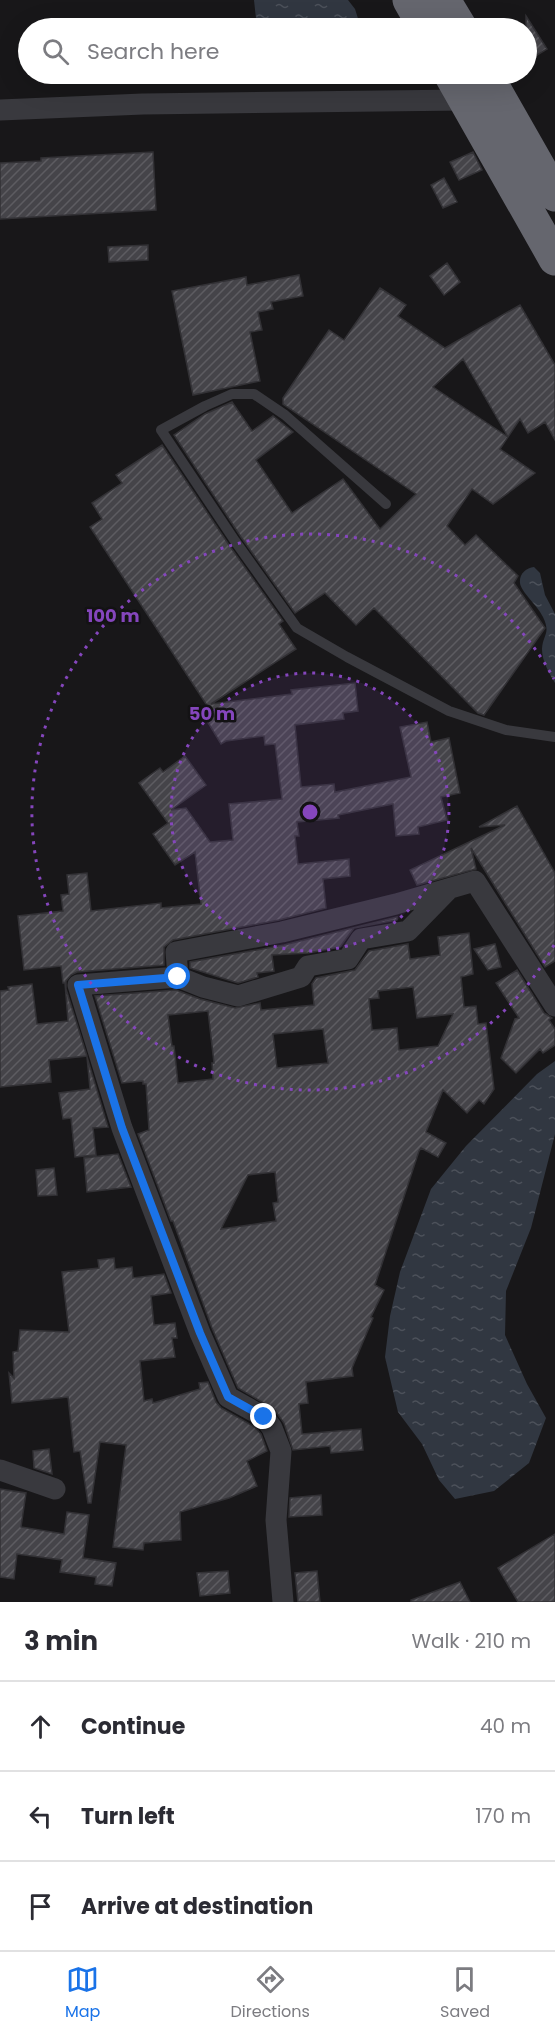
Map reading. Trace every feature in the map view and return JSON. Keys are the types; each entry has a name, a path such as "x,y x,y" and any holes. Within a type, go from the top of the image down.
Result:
{"highway":[{"path":"409,0 419,18"},
{"path":"444,0 455,18"},
{"path":"492,84 555,195"},
{"path":"458,87 555,259"}],"street":[{"path":"0,110 458,87"},
{"path":"178,977 176,952 282,932 396,904 475,881 555,1006"},
{"path":"283,1602 276,1520 282,1451 272,1428 264,1417 228,1397 204,1344 122,1128 78,985 178,977 203,987 238,996 302,977 308,966 348,959 361,939 408,931 449,888"},
{"path":"0,1470 55,1489"}],"lane":[{"path":"386,504 285,415 254,394 232,394 161,430 235,541 297,628 449,711 506,730 555,737"}],"water":[{"path":"254,0 348,0 355,9 358,18 256,18"},
{"path":"534,567 540,573 545,595 555,614 555,683 546,667 542,653 545,623 541,613 523,591 520,583 524,572"},
{"path":"555,1061 555,1134 531,1228 506,1291 505,1335 527,1384 546,1418 529,1463 494,1491 455,1499 439,1480 422,1444 398,1412 385,1357 390,1316 400,1272 431,1189 466,1146 537,1074"}],"building":[{"path":"537,33 547,49 537,55"},
{"path":"153,152 156,210 0,219 0,163 41,161 41,158"},
{"path":"473,152 482,170 459,180 450,162"},
{"path":"444,178 457,202 443,208 431,185"},
{"path":"148,245 148,260 109,262 108,247"},
{"path":"447,263 460,282 444,295 430,276"},
{"path":"299,275 303,296 271,302 273,309 258,312 262,330 250,332 260,381 193,395 172,291 246,277 247,285"},
{"path":"380,288 406,305 398,316 445,348 520,305 555,365 555,440 545,422 528,433 520,419 508,437 500,449 535,473 493,504 472,489 447,526 465,545 476,535 518,576 514,583 545,628 484,715 478,713 374,608 356,625 325,593 295,613 241,537 174,435 205,414 232,402 252,431 273,416 293,432 256,460 292,513 343,479 380,529 416,494 283,404 283,398 329,330 344,340","holes":["463,359 508,437 433,387"]},
{"path":"162,445 283,621 279,624 296,649 211,704 292,694 291,690 355,683 358,711 343,713 344,719 295,725 301,787 334,784 335,792 411,777 400,727 427,722 431,742 449,738 460,793 441,797 447,820 418,827 419,834 396,836 393,804 338,815 339,818 297,822 299,836 295,836 298,864 349,859 350,876 323,879 326,908 279,920 173,940 164,947 164,965 77,972 71,975 66,981 66,989 87,1056 49,1060 51,1082 0,1087 0,991 9,990 8,987 32,984 37,1024 68,1021 65,983 63,983 61,966 24,970 18,916 63,911 61,895 69,894 67,875 87,873 91,911 161,903 161,908 201,904 195,852 175,865 153,834 168,823 139,783 160,768 163,772 185,756 206,785 171,810 186,808 210,842 233,840 229,804 282,799 275,744 265,745 264,736 226,741 221,744 207,721 214,716 90,527 102,519 92,503 122,483 116,475"},
{"path":"517,806 555,873 555,961 545,967 471,848 476,869 417,885 410,870 505,825 479,827"},
{"path":"397,917 397,920 354,928 340,947 308,953 272,955 274,971 257,973 258,977 238,983 190,968 190,962 284,945"},
{"path":"469,933 473,974 461,977 464,1007 476,1006 478,1024 486,1023 494,1089 484,1104 479,1100 467,1113 443,1090 426,1132 446,1143 438,1157 421,1148 419,1151 375,1285 384,1290 352,1368 353,1376 306,1382 308,1403 299,1404 302,1434 361,1429 363,1450 331,1453 330,1446 293,1450 284,1423 274,1409 238,1388 212,1328 138,1134 149,1130 146,1084 143,1084 143,1081 122,1083 95,996 176,990 235,1008 260,1003 261,1010 314,1005 312,984 316,978 355,970 369,951 408,944 410,959 440,955 438,937","holes":["413,987 417,1018 453,1014 438,1046 399,1050 397,1028 372,1030 369,999 379,998 378,991","208,1011 214,1063 212,1063 213,1079 178,1083 168,1015","323,1029 328,1063 277,1068 273,1034","275,1172 278,1202 273,1203 276,1221 221,1229 248,1175"]},
{"path":"495,944 501,967 488,970 474,949"},
{"path":"517,970 544,1013 552,1018 549,1020 555,1029 555,1045 543,1053 540,1049 516,1073 501,1058 515,1019 519,1018 496,983"},
{"path":"87,1057 108,1127 93,1128 96,1155 75,1157 71,1118 63,1119 59,1093 90,1089"},
{"path":"118,1154 131,1187 87,1192 84,1158"},
{"path":"54,1168 57,1195 38,1196 36,1170"},
{"path":"114,1258 115,1269 132,1267 133,1278 164,1274 171,1293 151,1296 154,1325 175,1323 177,1338 172,1338 175,1357 140,1361 144,1401 152,1399 153,1403 200,1389 199,1383 208,1382 221,1408 255,1427 261,1434 267,1451 247,1461 257,1486 229,1498 180,1512 181,1540 144,1543 143,1550 113,1547 126,1445 100,1442 91,1503 88,1503 80,1451 74,1452 68,1397 12,1403 9,1373 14,1378 13,1352 18,1351 20,1330 69,1332 62,1272 99,1268 98,1260"},
{"path":"49,1449 52,1474 34,1468 33,1451"},
{"path":"0,1489 26,1493 21,1527 64,1534 67,1512 89,1515 83,1558 116,1563 112,1586 95,1584 96,1577 60,1572 62,1560 17,1554 14,1579 0,1577"},
{"path":"321,1495 322,1515 289,1517 290,1498"},
{"path":"555,1534 555,1602 518,1602 498,1568"},
{"path":"228,1571 230,1593 200,1596 197,1573"},
{"path":"317,1571 320,1602 298,1602 295,1573"},
{"path":"460,1582 470,1602 411,1602 411,1600"}],"route":[{"path":"178,977 78,985 122,1128 200,1333 228,1397 264,1417"}]}
